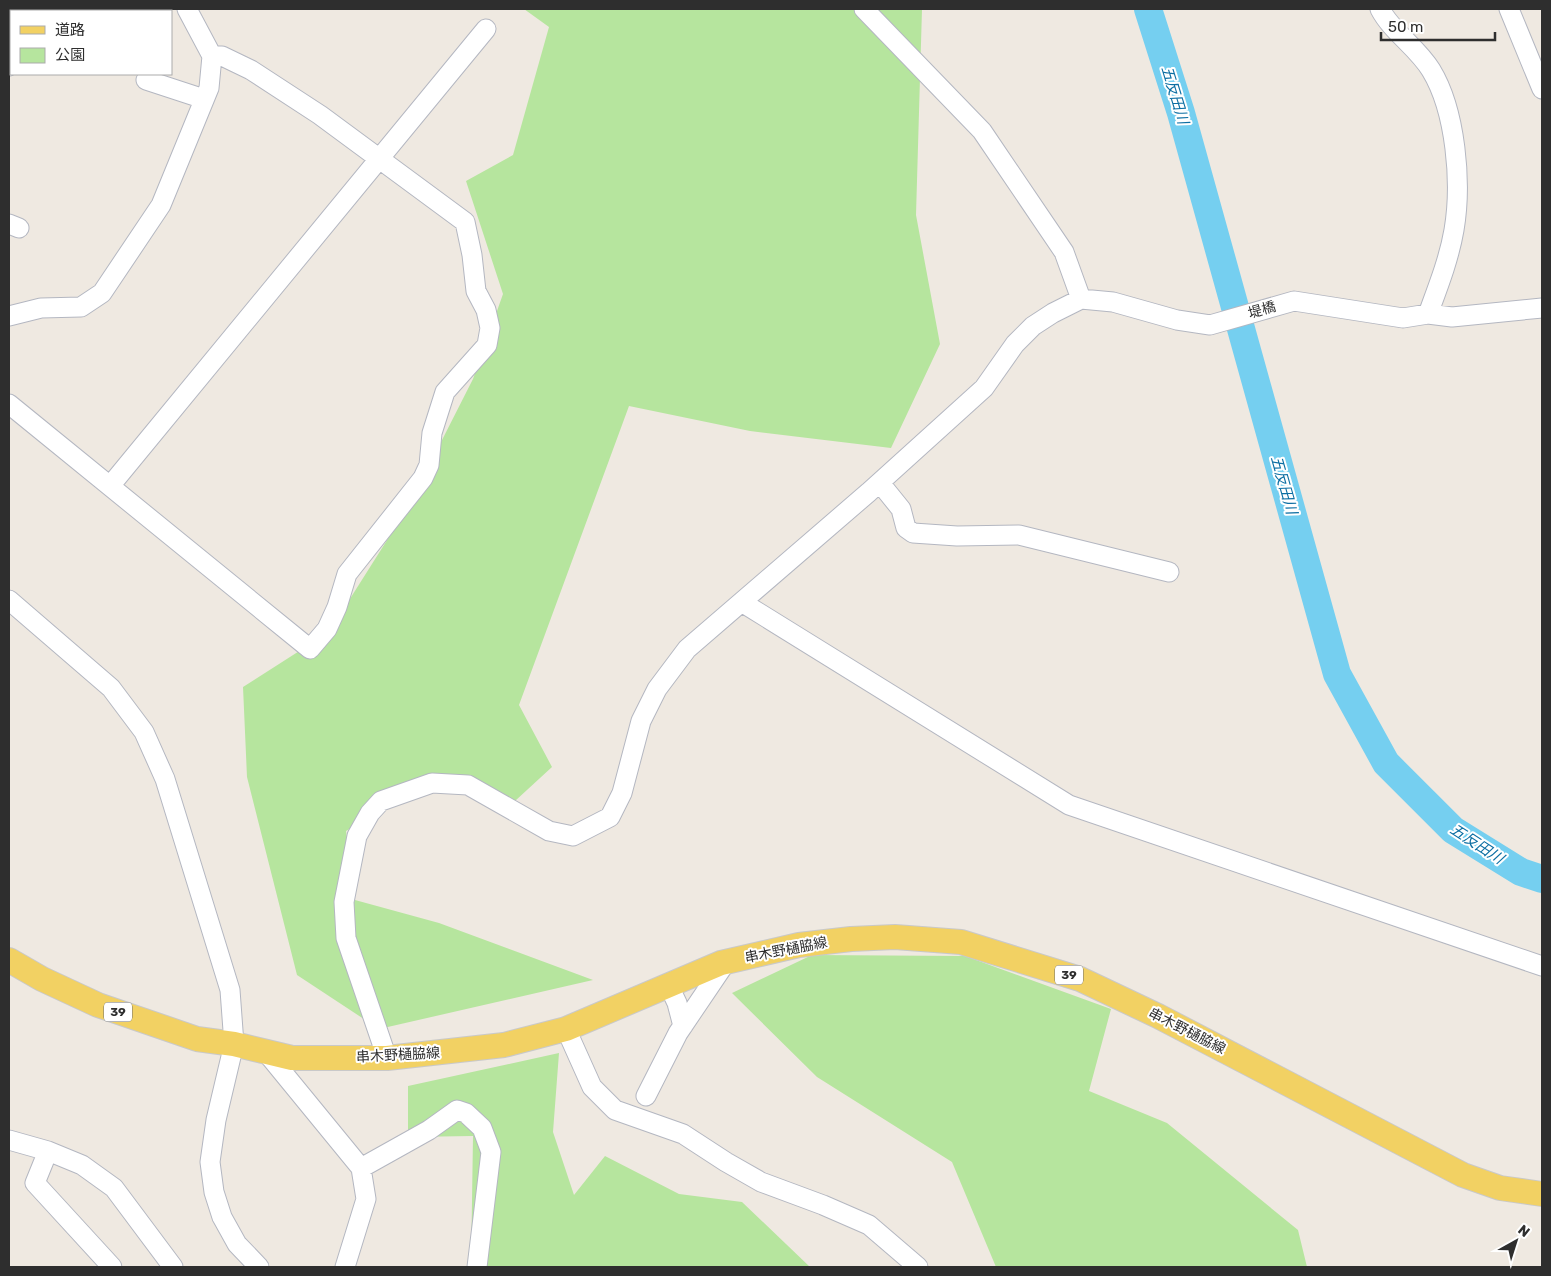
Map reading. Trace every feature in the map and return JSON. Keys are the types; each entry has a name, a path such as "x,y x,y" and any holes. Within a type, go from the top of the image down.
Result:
{"main road":[{"name":"串木野樋脇線","path":"9,960 42,979 106,1008 197,1040 234,1044 292,1058 388,1058 504,1046 566,1029 726,962 799,945 851,939 895,937 969,944 1088,983 1158,1016 1463,1175 1500,1188 1542,1194"}],"street":[{"path":"9,316 41,308 81,307 102,293 161,205 209,88 212,56 199,33 192,13 187,9"},
{"path":"388,1058 346,938 344,902 357,836 370,813 381,801 432,783 468,785 550,830 573,836 610,817 622,793 641,721 657,689 688,649 743,603 984,388 1015,344 1033,326 1081,299 1064,252 982,131 864,9"},
{"path":"1380,9 1423,58 1432,73 1447,109 1457,164 1454,229 1441,277 1428,314 1452,317 1542,308"},
{"path":"1509,9 1542,89"},
{"path":"110,486 381,159 486,29"},
{"path":"9,404 310,649 327,629 338,607 347,574 423,478 428,465 432,433 445,392 487,346 490,328 486,310 476,291 472,255 465,222 381,159 251,70 222,56 212,56"},
{"path":"146,80 204,100"},
{"name":"堤橋","path":"1081,299 1113,302 1177,320 1210,324 1294,301 1403,318 1428,314"},
{"path":"880,482 901,509 906,528 913,533 957,536 1019,535 1170,572"},
{"path":"9,600 112,688 144,732 165,779 230,990 234,1044 216,1120 210,1162 214,1192 222,1217 237,1244 259,1267"},
{"path":"743,603 1069,805 1542,966"},
{"path":"646,1096 683,1026 726,962"},
{"path":"669,986 677,1003 683,1026"},
{"path":"566,1029 592,1087 615,1110 684,1134 726,1162 761,1182 823,1204 868,1225 918,1267"},
{"path":"266,1052 361,1168 366,1199 345,1267"},
{"path":"361,1168 429,1130 458,1110 466,1113 482,1128 490,1152 477,1267"},
{"path":"9,1140 48,1151 82,1165 114,1188 173,1267"},
{"path":"48,1151 35,1183 112,1267"}],"green space":[{"path":"524,9 922,9 916,215 940,344 891,448 750,431 629,406 519,705 552,767 515,801 424,786 346,831 355,900 439,923 593,980 379,1029 297,975 247,777 243,687 329,632 408,507 473,379 503,294 466,181 513,155 549,27"},
{"path":"812,955 965,956 1111,1009 1089,1091 1167,1123 1298,1230 1307,1267 996,1267 952,1162 817,1077 732,993"},
{"path":"559,1053 553,1132 574,1195 605,1156 679,1194 742,1202 810,1267 471,1267 473,1136 408,1137 408,1086"}],"waterway":[{"name":"五反田川","path":"1148,9 1181,113 1337,674 1386,763 1453,830 1521,872 1542,879"}]}
